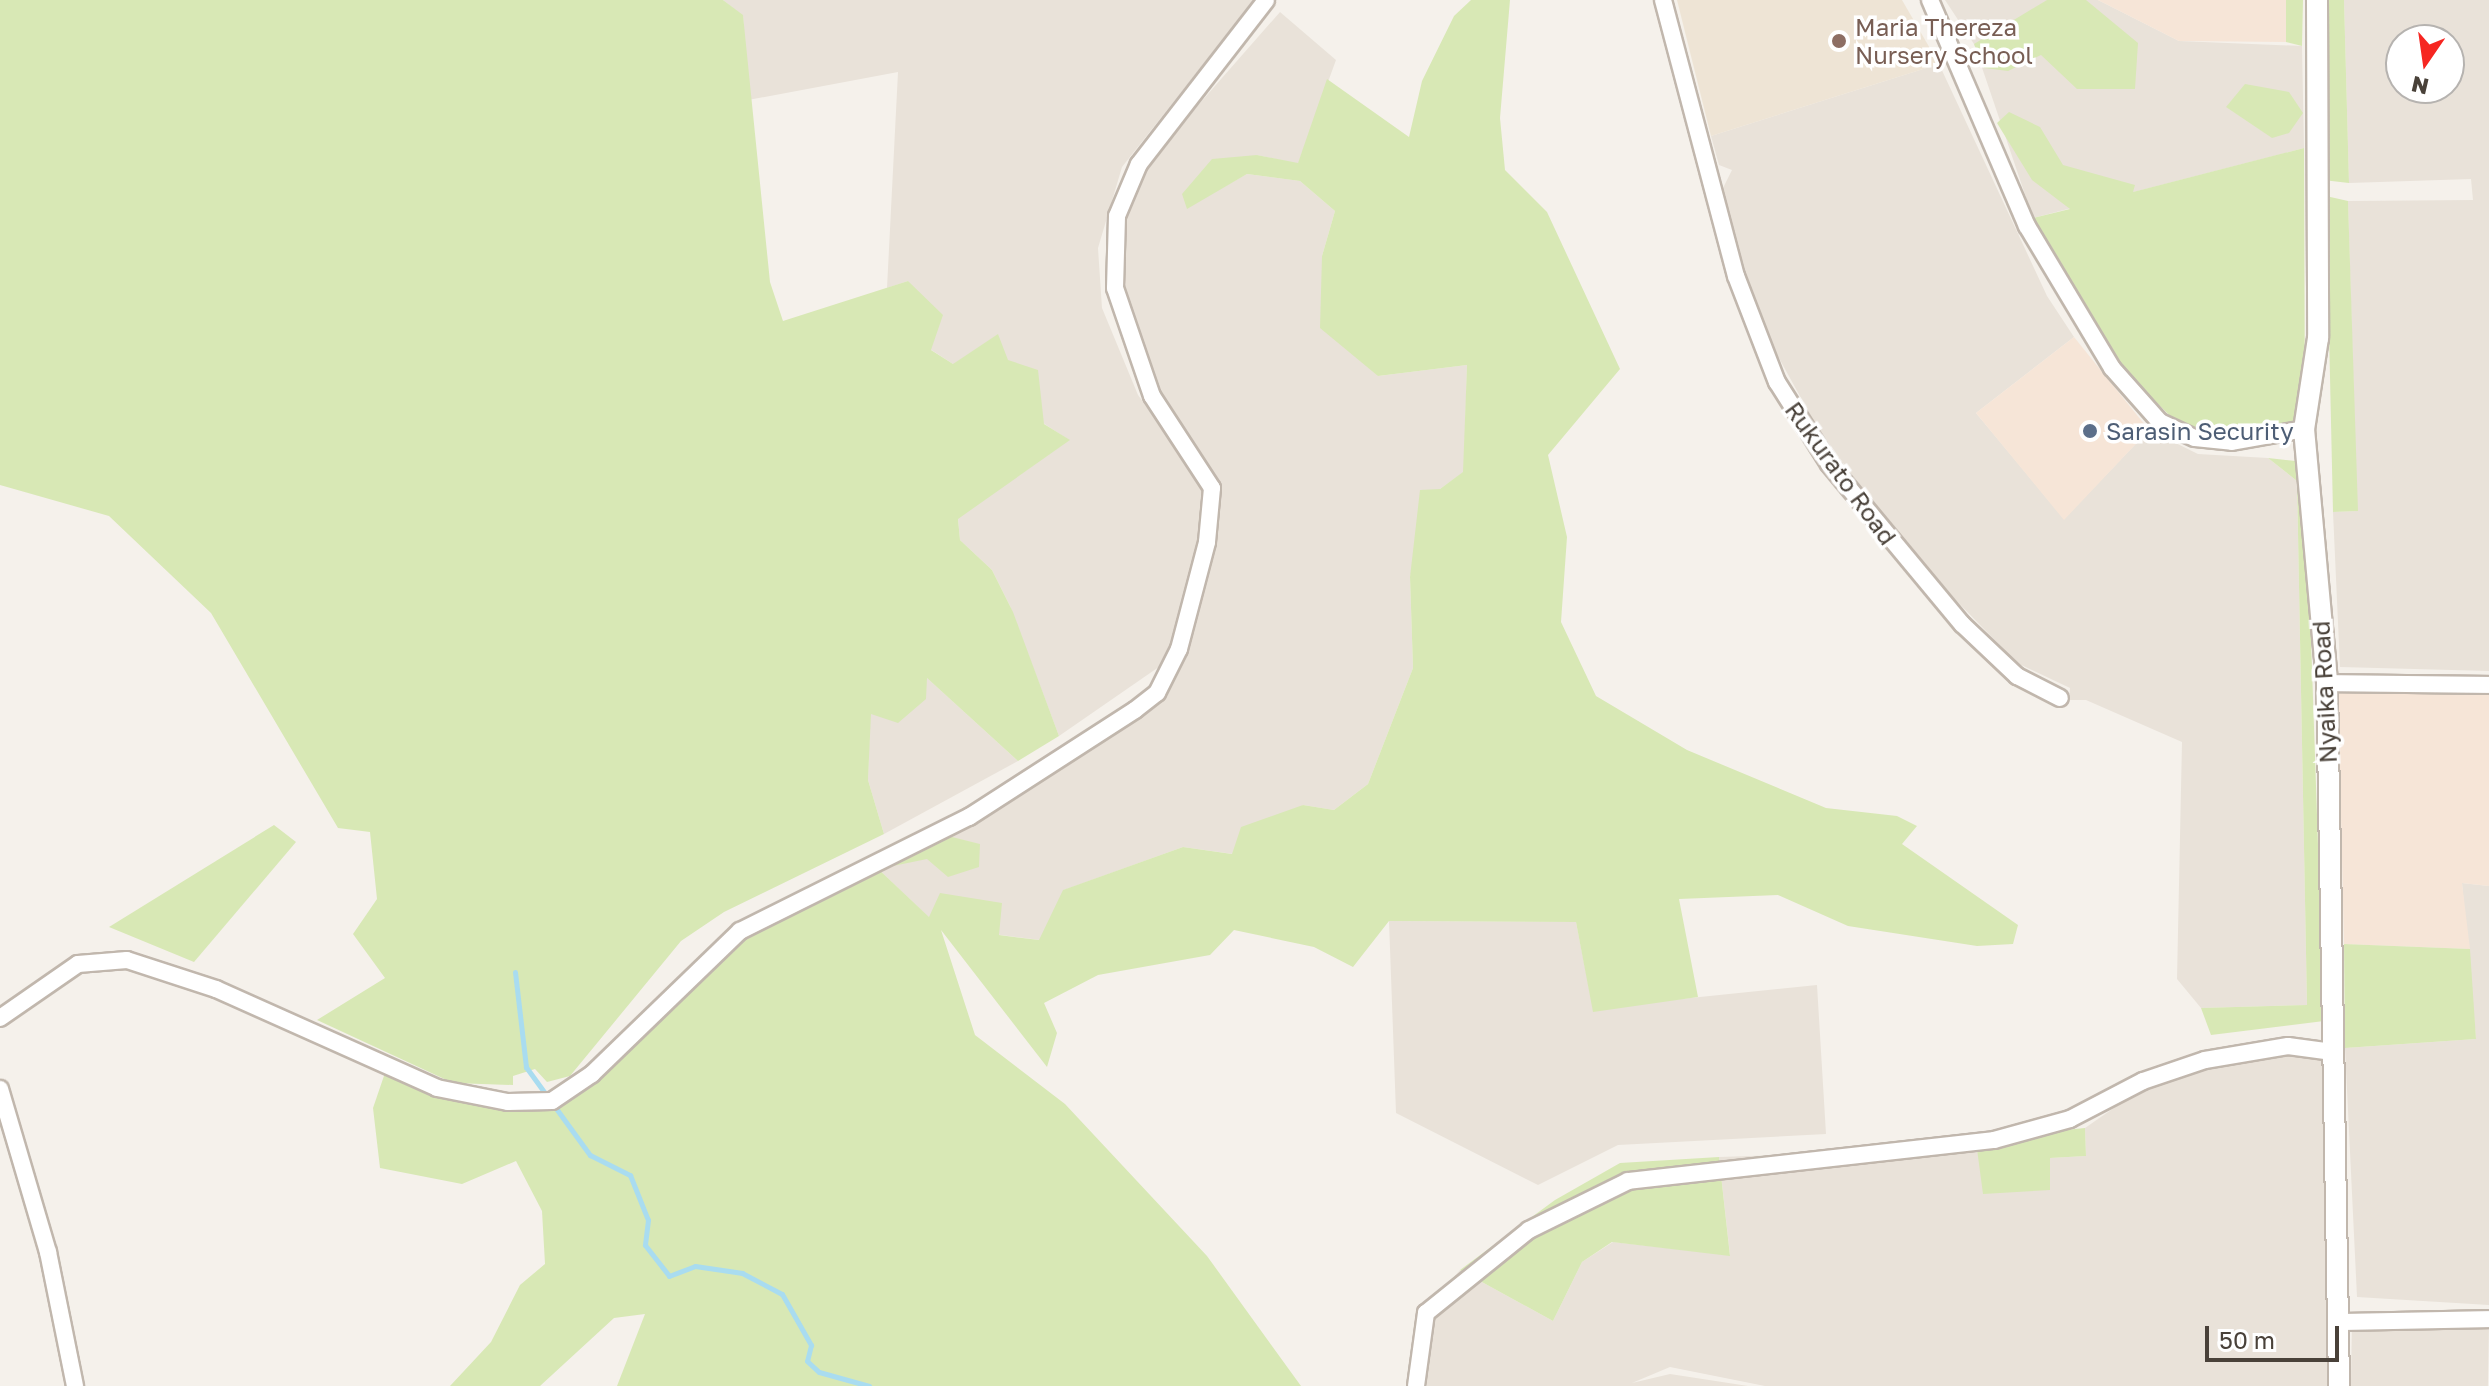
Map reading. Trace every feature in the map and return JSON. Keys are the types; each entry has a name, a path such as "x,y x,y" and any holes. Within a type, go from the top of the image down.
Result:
{"street":[{"path":"0,1018 78,964 127,960 216,989 437,1088 517,1103 552,1101 592,1074 740,931 969,817 1157,693 1179,649 1207,542 1212,488 1152,396 1115,288 1117,216 1139,164 1266,0"},
{"name":"Rukurato Road","path":"1663,0 1736,276 1777,382 1829,464 1962,624 2017,676 2060,698"},
{"path":"1930,0 2027,226 2112,368 2160,422 2195,438 2232,442 2304,429"},
{"name":"Nyaika Road","path":"2317,0 2318,338 2304,429 2327,683 2339,1386"},
{"path":"2327,683 2489,685"},
{"path":"1416,1386 1426,1313 1529,1230 1628,1181 1994,1140 2070,1119 2205,1060 2288,1046 2333,1052"},
{"path":"0,1089 48,1252 75,1386"},
{"path":"2338,1322 2489,1319"}],"shaded area":[{"path":"723,0 1254,0 1122,167 1098,248 1102,308 1138,395 1204,484 1199,541 1166,662 1059,736 1010,606 992,570 960,540 958,518 1069,440 930,349 908,281 887,288 898,72 748,100 743,16"},
{"path":"1677,0 1902,0 1939,64 1711,136"},
{"path":"1945,0 2098,0 2179,41 2302,46 2304,148 2033,218 1974,44"},
{"path":"2098,0 2286,0 2286,42 2179,41"},
{"path":"2344,0 2489,0 2489,671 2340,667 2333,512 2357,511 2348,201 2473,200 2471,179 2349,183"},
{"path":"1280,12 1336,60 1298,164 1257,155 1186,208 1247,174 1300,181 1335,211 1322,256 1378,376 1467,365 1464,472 1440,489 1410,577 1413,668 1368,784 1334,810 1303,805 1233,854 1183,847 1064,890 1040,940 939,927 874,865 1091,737 1181,667 1212,548 1218,479 1150,387 1119,305 1116,238 1136,176"},
{"path":"1939,64 2047,296 2074,337 1976,413 2064,519 2149,430 2198,454 2268,458 2297,481 2307,1005 2201,1008 2177,979 2182,742 2086,700 2069,700 2070,688 2017,663 1913,556 1835,460 1758,320 1721,192 1732,170 1719,165 1711,136"},
{"path":"2074,337 2149,430 2064,520 1976,413"},
{"path":"926,677 1018,761 884,834 868,780 870,714"},
{"path":"2338,689 2489,695 2489,886 2462,883 2470,949 2344,944"},
{"path":"2462,883 2489,886 2489,1305 2357,1297 2345,1048 2476,1039"},
{"path":"1389,921 1576,922 1593,1008 1817,985 1826,1134 1618,1145 1538,1185 1396,1113"},
{"path":"2325,1046 2329,1386 1765,1386 1670,1367 1632,1383 1670,1374 1748,1386 1427,1386 1417,1340 1424,1312 1460,1270 1553,1321 1582,1262 1613,1242 1730,1255 1719,1157 1977,1149 2049,1190 2050,1158 2086,1156 2085,1128 2183,1060"},
{"path":"2352,1322 2489,1324 2488,1386 2351,1386"}],"green space":[{"path":"0,0 723,0 743,15 770,282 783,321 908,281 943,315 931,350 953,364 998,334 1008,360 1038,370 1044,424 1070,440 958,519 960,540 992,570 1013,612 1059,736 1018,761 927,678 926,699 898,723 871,714 868,780 884,834 724,912 681,941 570,1076 547,1082 535,1069 513,1076 513,1085 453,1083 317,1020 385,978 353,934 377,899 370,832 338,828 211,613 109,516 0,485"},
{"path":"1471,0 1510,0 1500,118 1505,170 1547,212 1620,369 1548,455 1567,537 1561,622 1596,696 1687,750 1826,808 1897,816 1917,826 1902,844 2018,925 2013,944 1977,946 1848,926 1778,895 1679,899 1698,997 1593,1012 1576,922 1389,921 1353,967 1314,947 1234,930 1210,955 1098,975 1044,1003 1057,1033 1047,1067 941,930 975,1035 1065,1104 1207,1256 1301,1386 617,1386 645,1314 614,1318 540,1386 450,1386 491,1342 520,1285 545,1264 542,1211 516,1161 462,1184 380,1168 373,1108 386,1070 558,1108 745,921 874,865 929,917 940,893 1002,903 999,935 1039,940 1063,890 1183,847 1232,854 1241,827 1303,805 1334,810 1368,784 1413,668 1410,577 1420,490 1440,489 1463,472 1467,365 1378,376 1320,328 1322,256 1335,211 1300,181 1247,174 1187,209 1182,194 1212,159 1257,155 1298,163 1327,79 1409,137 1422,81 1454,16"},
{"path":"2047,0 2086,0 2138,43 2135,89 2077,89 2041,55 2008,71 1984,68 1974,44"},
{"path":"2286,0 2303,0 2302,46 2286,42"},
{"path":"2324,0 2344,0 2349,183 2323,180"},
{"path":"2245,84 2289,92 2303,113 2289,133 2272,138 2226,107"},
{"path":"2009,112 2040,127 2063,165 2135,185 2133,192 2304,148 2305,435 2188,434 2105,351 2033,218 2070,209 2032,180 1997,123"},
{"path":"2326,196 2348,201 2358,511 2333,512"},
{"path":"2268,458 2305,462 2324,1021 2211,1035 2201,1008 2307,1005 2297,481"},
{"path":"274,825 296,842 194,962 109,927"},
{"path":"940,834 980,844 979,867 948,877 927,859 888,867 884,860"},
{"path":"2344,944 2470,949 2476,1039 2345,1048"},
{"path":"2085,1128 2086,1156 2050,1158 2050,1190 1983,1194 1977,1149 1885,1148"},
{"path":"1719,1157 1730,1256 1612,1242 1582,1262 1553,1321 1460,1270 1555,1200 1620,1163"}],"waterway":[{"path":"515,972 526,1067 590,1155 630,1175 648,1220 645,1245 669,1276 695,1266 742,1273 782,1294 811,1345 807,1361 819,1372 869,1386"}],"place":[{"name":"Maria Thereza Nursery School","path":"1839,41"},
{"name":"Sarasin Security","path":"2090,431"}]}
